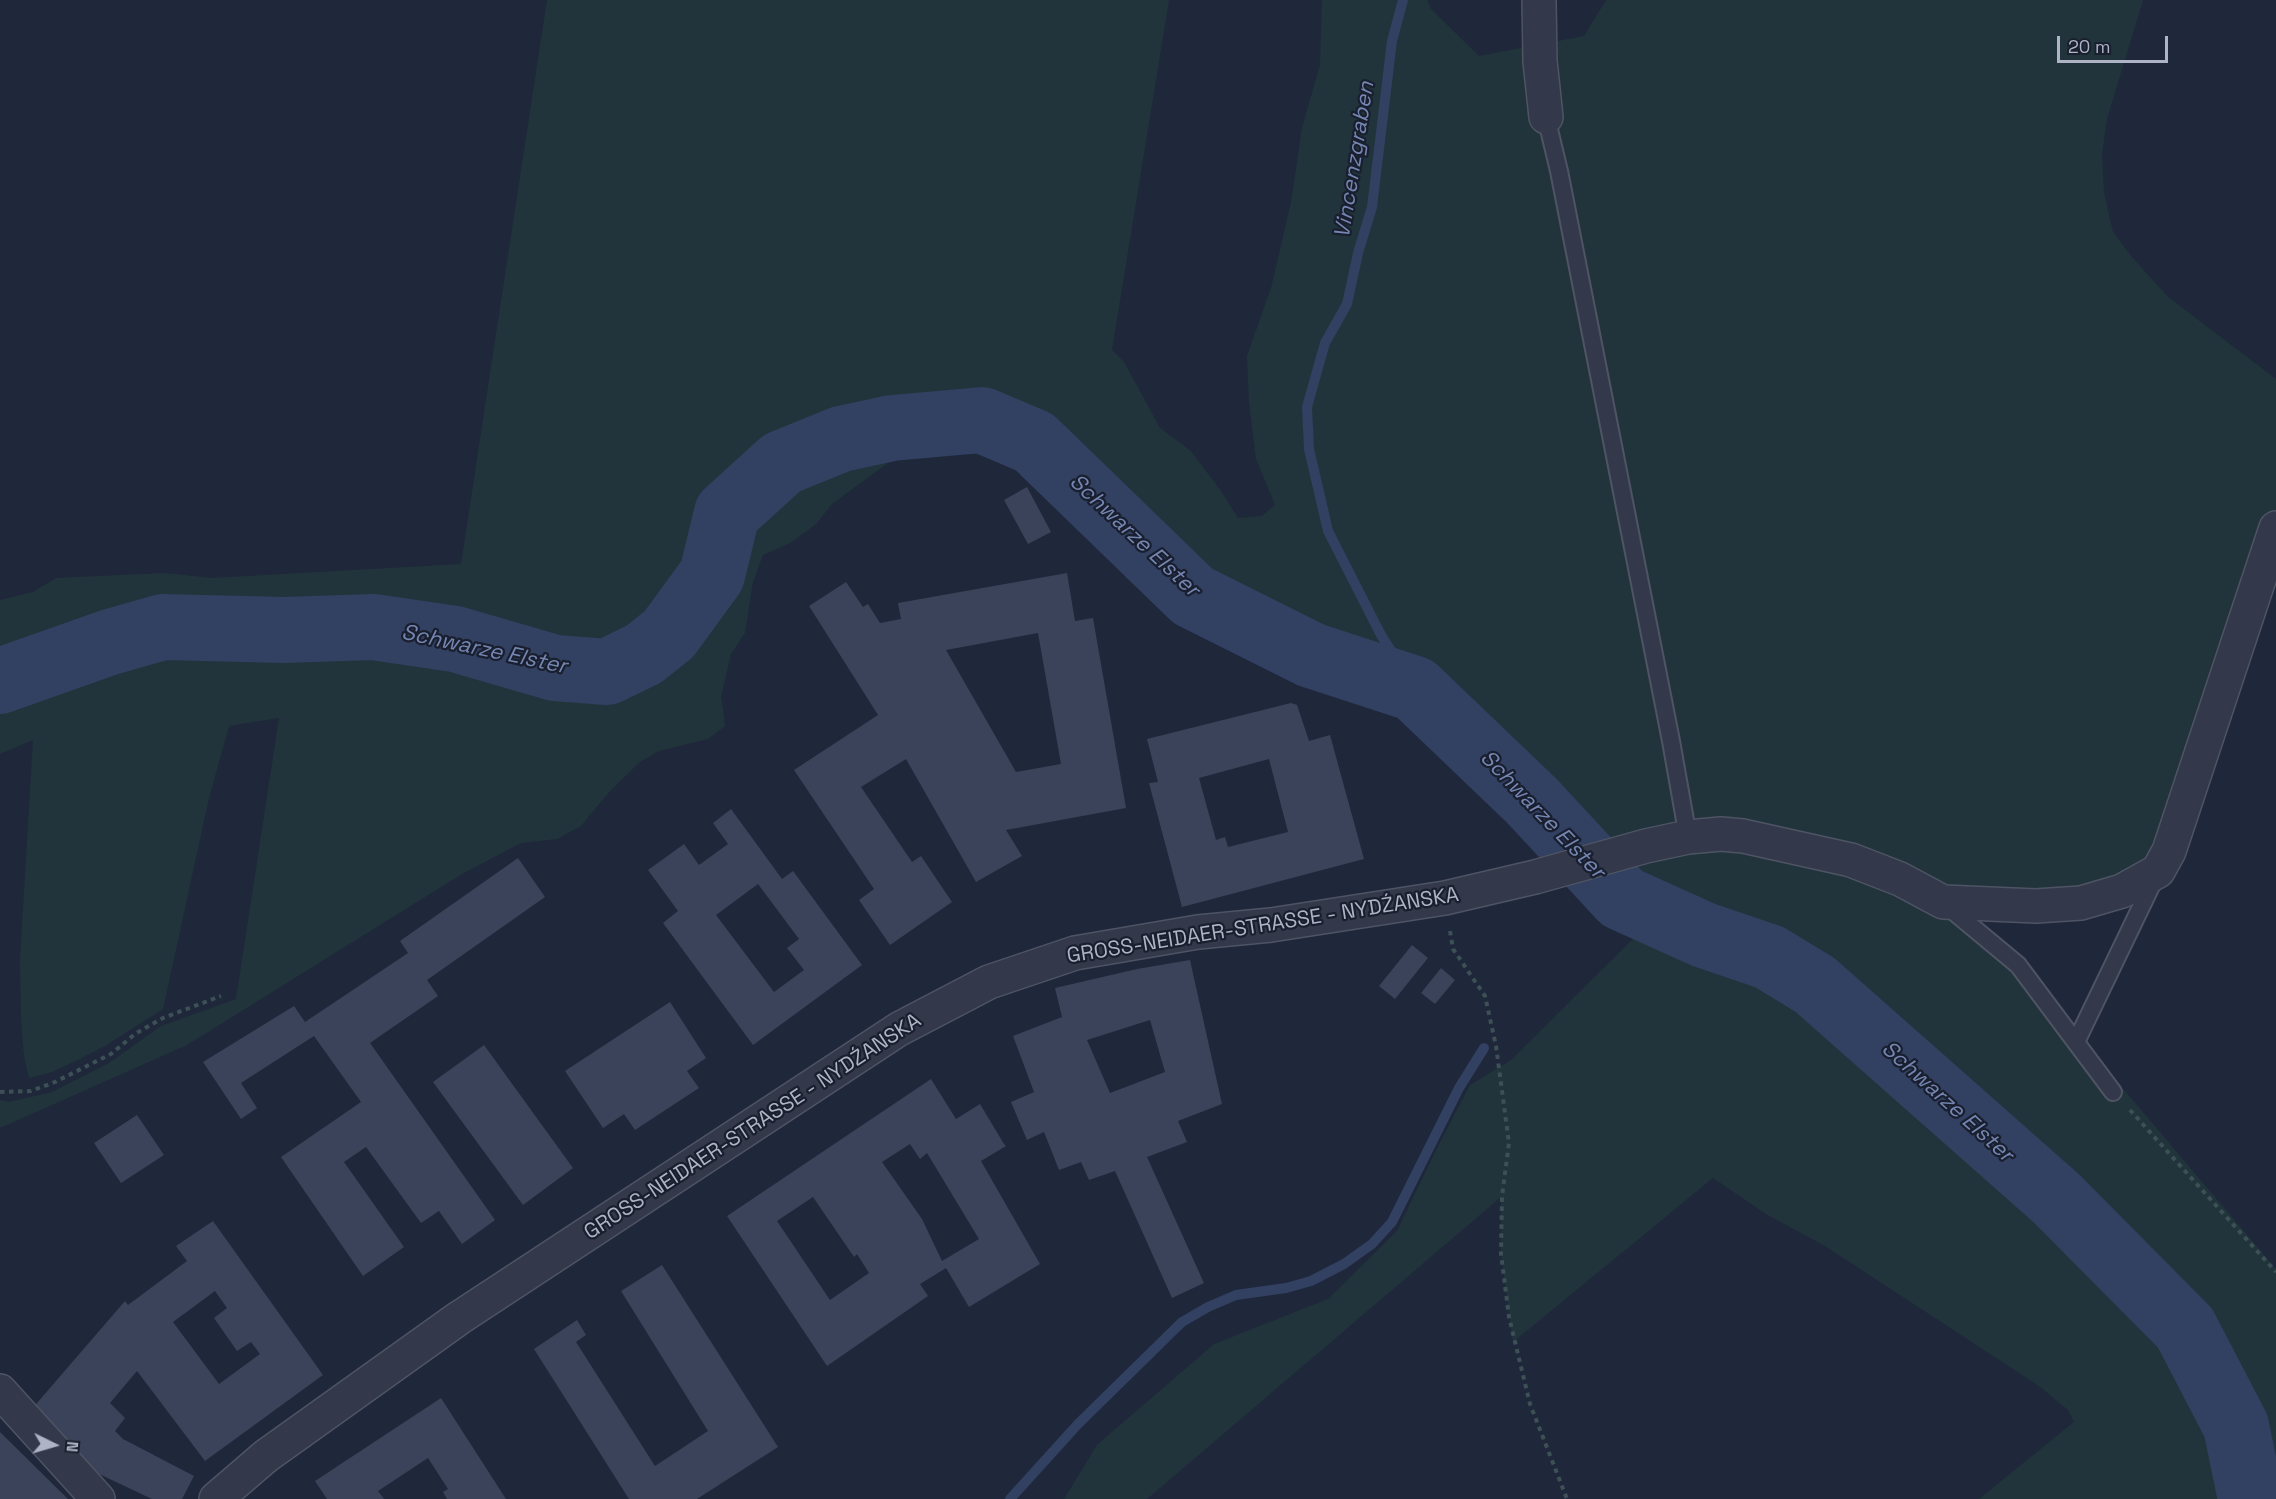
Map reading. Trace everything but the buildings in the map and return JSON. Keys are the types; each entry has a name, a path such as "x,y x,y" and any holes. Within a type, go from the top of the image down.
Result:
{"street":[{"path":"1539,0 1540,61 1546,117"},
{"path":"1688,837 1721,834 1743,836 1851,860 1900,879 1943,902 2037,906 2081,903 2122,891 2158,871 2169,851 2276,528"},
{"name":"GROSS-NEIDAER-STRASSE - NYDŹANSKA","path":"216,1499 266,1456 459,1317 899,1029 989,982 1075,953 1198,932 1346,914 1445,898 1688,837"},
{"path":"0,1391 98,1499"}],"lane":[{"path":"1546,117 1559,171 1688,837"},
{"path":"2076,1042 2158,871"},
{"path":"1943,902 2018,965 2113,1092"}],"path":[{"path":"1445,898 1453,949 1485,996 1496,1046 1509,1143 1502,1196 1501,1254 1513,1342 1530,1404 1567,1499"},
{"path":"0,1092 31,1091 55,1082 111,1054 135,1034 163,1018 221,996"},
{"path":"2113,1092 2276,1272"}],"shaded area":[{"path":"547,0 1169,0 1112,350 1124,362 1160,428 1191,451 1238,518 1262,516 1275,505 1256,459 1249,402 1247,356 1271,288 1291,202 1302,128 1320,65 1322,0 1427,0 1431,9 1479,56 1584,36 1606,0 2143,0 2107,119 2102,155 2104,193 2113,232 2168,297 2276,379 2276,528 2182,814 2122,891 1944,903 2086,1045 2276,1269 2276,1499 1979,1499 2074,1422 2068,1410 2039,1386 1825,1246 1766,1214 1713,1178 1513,1342 1501,1254 1501,1197 1147,1499 1064,1499 1097,1445 1214,1344 1328,1299 1397,1231 1470,1085 1511,1060 1656,916 1622,898 1532,801 1415,689 1311,655 1193,596 1034,442 982,420 918,441 832,504 816,524 790,543 763,555 753,582 745,633 731,654 721,696 725,726 708,739 659,751 640,762 610,791 581,826 557,839 521,843 462,874 187,1045 0,1128 0,1100 9,1102 52,1092 109,1063 161,1026 236,999 279,718 229,726 209,798 163,1009 80,1059 52,1072 29,1078 24,1056 21,1019 20,960 33,740 0,754 0,600 33,592 56,578 165,573 212,578 461,564"}],"waterway":[{"name":"Vincenzgraben","path":"1403,0 1392,41 1372,207 1358,253 1347,304 1325,343 1307,407 1309,449 1328,531 1381,635 1415,689"},
{"name":"Schwarze Elster","path":"0,681 110,642 163,627 284,630 373,627 455,639 555,668 607,672 644,654 669,634 712,575 727,513 782,463 841,439 892,428 982,420 1034,442 1193,596 1311,655 1415,689 1532,801 1622,898 1704,935 1769,957 1815,985 2056,1198 2185,1328 2236,1426 2251,1499"},
{"path":"1010,1499 1078,1424 1182,1322 1236,1295 1286,1288 1311,1281 1344,1264 1372,1244 1392,1222 1459,1088 1484,1048"}]}
